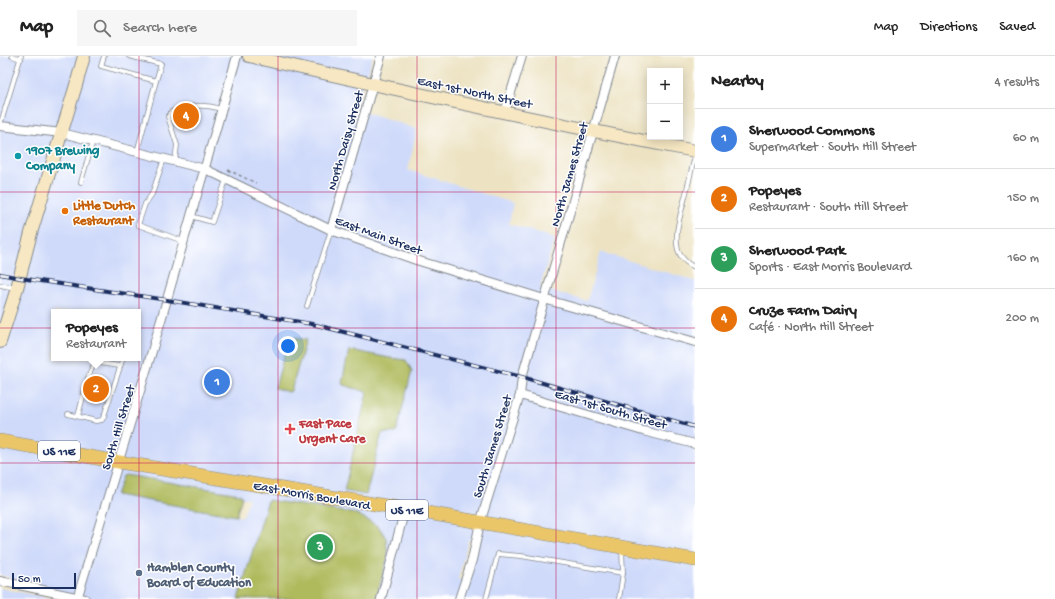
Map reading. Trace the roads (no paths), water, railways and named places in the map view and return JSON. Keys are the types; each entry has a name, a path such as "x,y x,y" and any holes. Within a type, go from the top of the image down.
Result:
{"main road":[{"path":"0,342 84,56"},
{"name":"East 1st North Street","path":"249,56 372,84 695,151"},
{"name":"East Morris Boulevard","path":"0,440 119,462 695,560"}],"street":[{"name":"South Hill Street","path":"80,598 237,56"},
{"name":"North Daisy Street","path":"331,230 380,56"},
{"path":"505,112 522,56"},
{"name":"North James Street","path":"544,299 615,56"},
{"name":"East Main Street","path":"0,126 62,133 205,169 331,230 416,260 544,299 695,342"},
{"name":"South James Street","path":"459,599 472,560 480,523 520,395 522,377 544,299"},
{"name":"East 1st South Street","path":"520,395 643,431 695,444"},
{"path":"381,599 405,510"},
{"path":"0,581 80,598"}],"lane":[{"path":"0,122 2,120 21,57 12,56"},
{"path":"104,56 101,66 156,81"},
{"path":"129,56 161,64 137,152"},
{"path":"175,162 177,148 168,117 171,112 207,105 222,109"},
{"path":"80,182 93,141"},
{"path":"695,156 678,226 677,240 678,252 692,266 695,267"},
{"path":"164,159 152,194 145,204 138,225 183,241"},
{"path":"191,215 212,222 226,180"},
{"path":"307,306 331,230"},
{"path":"0,285 17,288"},
{"path":"68,414 96,421 102,420 122,361"},
{"path":"78,416 88,378 94,365 99,363 120,366"},
{"path":"619,599 623,573 621,547"},
{"path":"486,599 498,554 521,556 623,573"}],"railway":[{"path":"0,274 312,324 522,377 695,427"}],"place":[{"name":"Cruze Farm Dairy","path":"186,116"},
{"name":"1907 Brewing Company","path":"18,156"},
{"name":"Little Dutch Restaurant","path":"65,211"},
{"name":"Sherwood Commons","path":"217,382"},
{"name":"Popeyes","path":"96,389"},
{"name":"Fast Pace Urgent Care","path":"290,429"},
{"name":"Sherwood Park","path":"320,547"},
{"name":"Hamblen County Board of Education","path":"139,573"}]}
